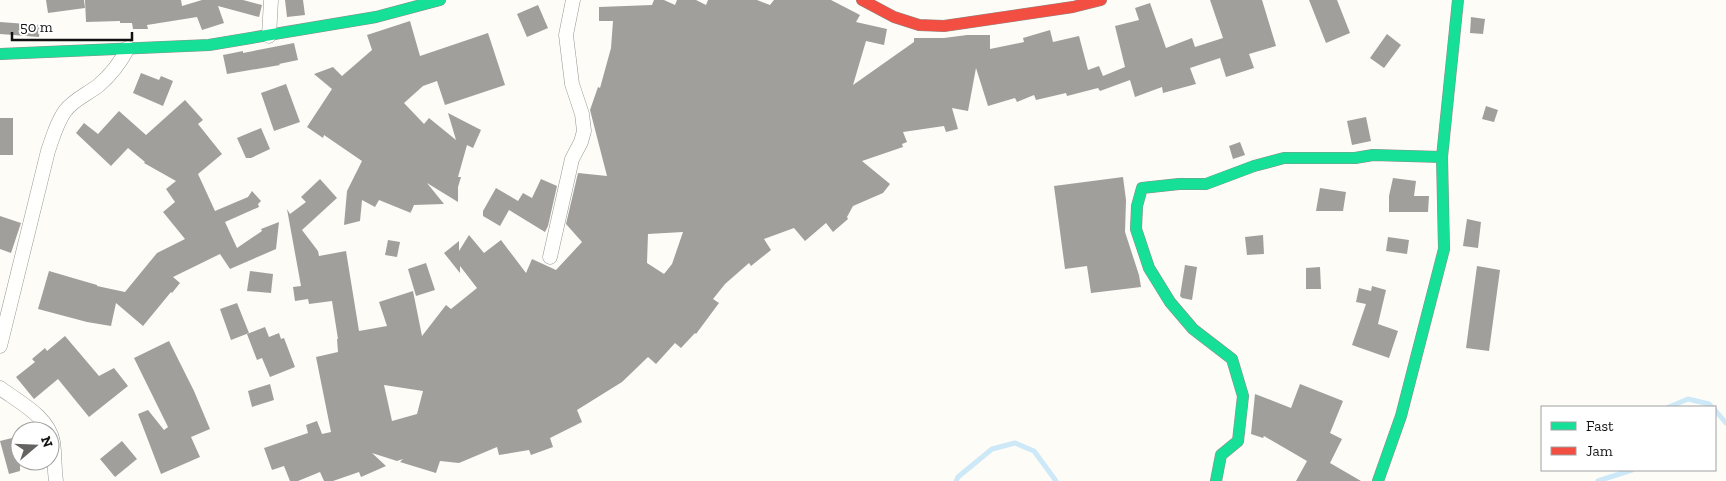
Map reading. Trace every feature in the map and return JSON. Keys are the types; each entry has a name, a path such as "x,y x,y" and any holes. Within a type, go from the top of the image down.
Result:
{"street":[{"path":"269,36 271,0"},
{"path":"0,54 209,45 376,17 440,0"},
{"path":"550,257 572,159 581,142 584,131 582,114 572,84 566,35 573,0"},
{"path":"862,0 894,17 919,25 944,26 1074,7 1101,0"},
{"path":"1378,481 1401,416 1444,249 1442,157 1458,0"},
{"path":"0,346 48,151 57,125 66,110 82,95 98,86 118,67 128,48"},
{"path":"1216,481 1221,455 1238,441 1244,396 1232,359 1193,329 1170,302 1149,268 1136,229 1137,206 1142,188 1179,184 1206,184 1254,166 1284,158 1355,158 1373,155 1442,157"},
{"path":"0,388 43,420 50,429 56,481"}],"building":[{"path":"46,0 84,0 85,8 48,13"},
{"path":"85,0 181,0 182,6 202,0 243,0 262,5 259,17 218,6 224,23 202,30 197,17 147,25 148,29 133,29 132,23 120,23 120,21 86,22"},
{"path":"285,0 303,0 305,15 287,17"},
{"path":"654,0 664,0 675,5 677,0 696,0 706,5 708,0 757,0 770,5 774,0 831,0 860,15 856,22 887,29 884,45 866,41 853,85 914,42 914,38 990,35 990,49 1024,42 1023,38 1050,30 1053,42 1079,36 1088,70 1099,66 1103,76 1125,67 1115,26 1139,20 1135,8 1150,3 1166,48 1192,38 1195,47 1223,38 1210,0 1262,0 1276,46 1249,54 1254,68 1226,77 1220,58 1190,68 1196,84 1163,93 1162,87 1135,97 1130,80 1100,91 1098,88 1067,96 1066,93 1036,100 1034,95 1017,102 1015,98 988,106 976,68 968,111 952,108 958,129 946,132 944,126 903,132 907,142 902,144 903,147 862,161 890,184 883,193 853,206 847,217 848,219 833,232 826,223 805,241 794,228 764,239 771,250 751,266 749,263 725,284 713,299 719,303 696,334 681,348 675,343 656,364 648,357 622,382 577,410 582,422 550,438 553,447 531,455 529,450 499,455 497,447 459,463 440,461 436,473 400,462 403,459 397,461 372,453 386,466 361,477 359,472 333,481 324,481 320,472 298,481 290,481 284,466 272,470 264,448 308,433 306,425 317,421 322,434 331,432 316,357 338,352 338,339 332,301 309,304 308,299 295,301 293,287 301,286 287,209 290,214 306,202 301,197 320,179 337,198 302,230 318,251 319,256 346,251 359,331 387,326 379,302 413,291 422,336 446,305 451,309 477,288 460,266 460,273 444,253 459,241 459,251 469,235 484,253 501,240 526,273 532,259 556,270 582,242 566,224 578,173 607,176 590,110 598,87 600,88 611,48 613,21 599,21 599,7 652,5","holes":["683,232 672,264 664,274 647,263 648,234","384,385 423,391 417,414 392,421"]},
{"path":"1309,0 1337,0 1350,33 1326,43"},
{"path":"538,5 548,28 527,37 517,14"},
{"path":"1471,17 1485,19 1483,34 1470,33"},
{"path":"410,21 420,56 488,33 505,85 445,105 437,81 423,86 404,103 424,124 429,118 456,140 448,113 481,130 473,148 467,145 458,177 461,177 458,187 458,202 427,183 444,204 414,205 410,211 411,213 379,200 375,207 362,200 360,221 344,225 347,191 362,161 324,135 323,138 307,127 332,89 314,74 333,67 342,76 372,50 367,35"},
{"path":"0,22 40,25 39,37 0,34"},
{"path":"1387,34 1401,45 1384,68 1370,58"},
{"path":"294,43 298,60 227,74 223,55"},
{"path":"141,73 159,80 161,76 173,81 163,106 133,93"},
{"path":"286,84 300,122 274,131 261,93"},
{"path":"185,100 203,120 198,124 222,154 198,174 215,211 248,197 252,191 261,201 258,204 259,207 225,222 237,248 262,231 261,229 279,222 276,249 230,269 220,254 173,277 180,283 143,326 116,303 111,326 87,322 38,309 49,271 97,286 125,292 157,253 185,239 163,212 175,202 166,189 176,181 144,163 128,148 111,166 76,133 84,123 98,134 119,111 146,135"},
{"path":"1486,106 1498,110 1494,122 1482,119"},
{"path":"1366,117 1371,141 1352,145 1347,121"},
{"path":"0,118 13,118 13,155 0,155"},
{"path":"261,128 270,149 251,158 246,158 237,138"},
{"path":"1240,142 1245,155 1233,159 1229,146"},
{"path":"1123,177 1126,200 1125,232 1141,287 1091,293 1087,266 1065,269 1054,186"},
{"path":"1393,178 1416,181 1414,196 1429,196 1428,212 1389,212 1389,196"},
{"path":"541,179 557,186 545,232 509,210 500,226 483,216 483,211 496,188 518,201 523,193 532,198"},
{"path":"1320,188 1346,192 1343,211 1316,211"},
{"path":"0,216 21,223 11,253 0,249"},
{"path":"1467,219 1481,222 1478,248 1463,246"},
{"path":"1263,235 1264,254 1247,255 1245,237"},
{"path":"1388,237 1409,240 1407,254 1386,251"},
{"path":"388,240 400,242 397,257 385,255"},
{"path":"426,263 435,290 416,296 408,269"},
{"path":"1185,265 1197,267 1192,300 1180,296"},
{"path":"1477,266 1500,270 1489,351 1466,348"},
{"path":"1320,267 1321,289 1306,289 1306,268"},
{"path":"250,271 273,274 271,293 247,291"},
{"path":"1372,286 1386,290 1378,324 1398,331 1389,358 1352,345 1366,304 1356,302 1359,288 1371,291"},
{"path":"237,303 249,333 231,340 220,309"},
{"path":"265,327 269,337 279,333 281,339 284,338 295,367 270,377 262,358 257,360 247,334"},
{"path":"65,336 99,376 114,368 128,386 89,417 58,379 34,399 16,377 35,362 32,359 45,348 47,351"},
{"path":"169,341 194,391 210,429 191,437 200,457 161,474 138,414 148,410 164,430 168,427 134,358"},
{"path":"270,384 274,400 252,407 248,391"},
{"path":"1300,384 1343,401 1330,433 1342,439 1330,463 1361,481 1296,481 1307,461 1264,436 1263,438 1251,434 1255,394 1291,408"},
{"path":"10,438 10,471 20,471 9,474 0,441"},
{"path":"122,441 137,459 115,477 100,459"}],"waterway":[{"path":"1671,406 1688,399 1711,406"},
{"path":"1716,411 1726,423"},
{"path":"956,481 958,477 992,449 1015,443 1034,451 1056,481"},
{"path":"1598,481 1629,471"}],"traffic: fast":[{"path":"0,54 209,45 376,17 440,0"},
{"path":"1378,481 1401,416 1444,249 1442,157 1458,0"},
{"path":"1216,481 1221,455 1238,441 1243,396 1232,359 1193,329 1170,302 1149,268 1136,229 1137,206 1142,188 1179,184 1206,184 1254,166 1284,158 1355,158 1373,155 1442,157"}],"traffic: jam":[{"path":"862,0 894,17 919,25 944,26 1073,7 1101,0"}]}
